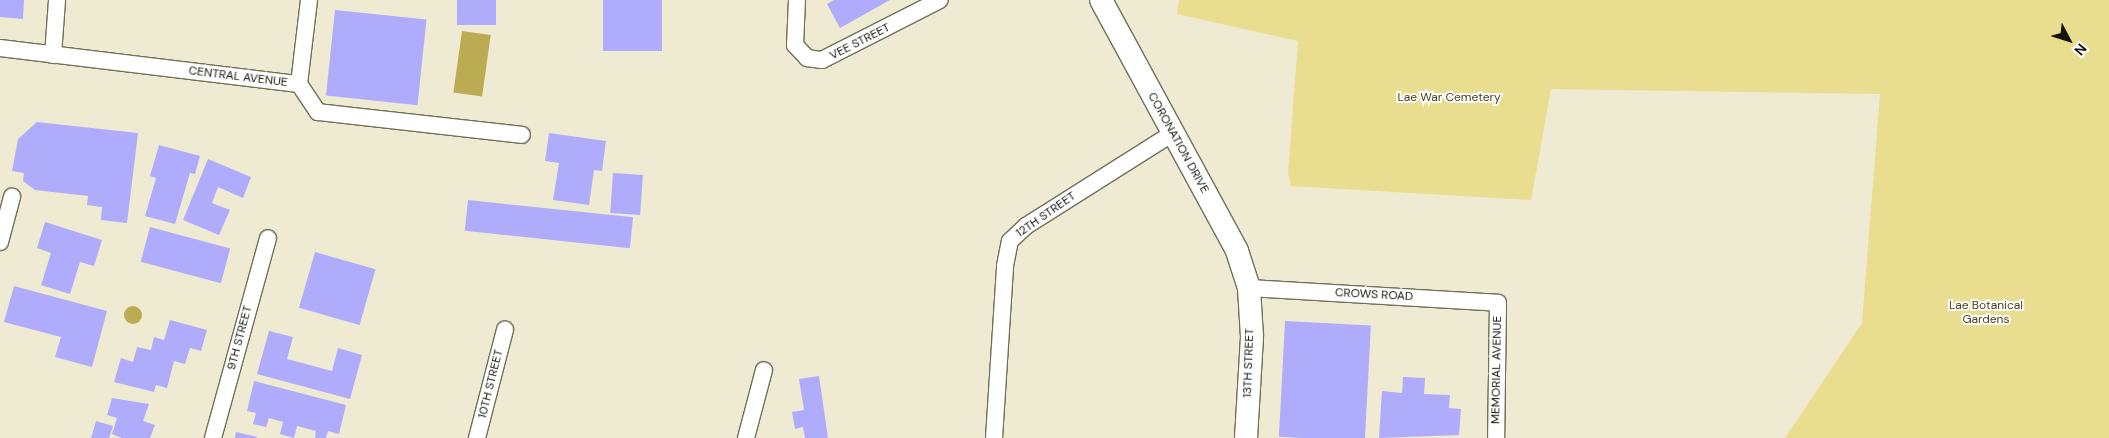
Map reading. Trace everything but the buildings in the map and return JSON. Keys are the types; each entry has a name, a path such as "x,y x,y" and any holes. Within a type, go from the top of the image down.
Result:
{"street":[{"path":"53,55 58,0"},
{"path":"299,84 309,0"},
{"name":"VEE STREET","path":"797,0 795,45 807,58 822,60 940,0"},
{"name":"CORONATION DRIVE","path":"1101,0 1237,251 1249,288"},
{"name":"CENTRAL AVENUE","path":"0,48 299,84 318,112 522,135"},
{"name":"12TH STREET","path":"994,438 1005,266 1010,240 1026,226 1173,133"},
{"path":"0,242 12,197"},
{"name":"9TH STREET","path":"213,438 268,238"},
{"name":"CROWS ROAD","path":"1249,288 1498,303"},
{"name":"13TH STREET","path":"1246,438 1252,337 1249,288"},
{"name":"MEMORIAL AVENUE","path":"1496,438 1498,303"},
{"name":"10TH STREET","path":"477,438 505,330"},
{"path":"746,438 764,370"}],"green space":[{"path":"1179,0 2109,0 2109,438 1785,438 1862,323 1880,94 1551,89 1531,200 1291,186 1288,173 1298,41 1177,14"}],"shaded area":[{"path":"462,31 491,35 482,96 453,92"},
{"path":"133,306 139,309 142,315 139,321 133,324 127,321 124,315 127,309"}],"park label":[{"name":"Lae War Cemetery","path":"1449,98"},
{"name":"Lae Botanical Gardens","path":"1986,313"}]}
